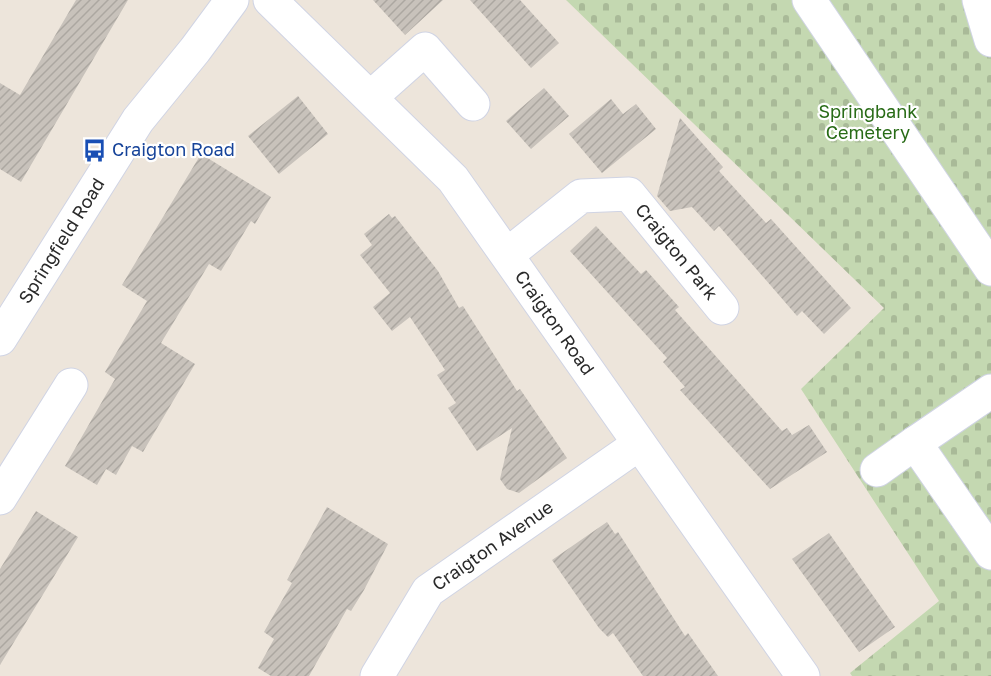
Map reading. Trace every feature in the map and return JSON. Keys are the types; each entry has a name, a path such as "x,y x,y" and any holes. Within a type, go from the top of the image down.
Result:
{"street":[{"name":"Springfield Road","path":"0,339 138,120 232,0"},
{"name":"Craigton Road","path":"270,0 453,179 803,676"},
{"path":"808,0 991,269"},
{"path":"979,0 991,40"},
{"path":"371,98 425,49 473,104"},
{"name":"Craigton Park","path":"508,254 581,196 628,194 722,308"},
{"path":"0,498 11,457 71,385"},
{"path":"877,470 991,391"},
{"path":"915,443 991,553"},
{"name":"Craigton Avenue","path":"377,676 428,591 639,444"}],"green space":[{"name":"Springbank Cemetery","path":"566,0 991,0 991,676 852,676 850,673 939,601 801,389 884,308"}],"building":[{"path":"76,0 128,0 21,182 0,169 0,83 20,95"},
{"path":"373,0 443,0 405,35"},
{"path":"470,0 520,0 559,43 531,68"},
{"path":"544,88 569,116 531,149 506,121"},
{"path":"298,96 328,134 279,174 248,136"},
{"path":"611,99 623,114 636,104 656,129 602,173 569,134"},
{"path":"680,118 723,167 719,171 766,223 771,219 851,308 824,334 802,311 797,316 719,226 714,231 692,207 670,211 657,196"},
{"path":"201,154 271,197 255,224 251,221 221,271 209,264 161,343 195,364 143,452 132,446 116,475 106,469 97,485 65,466 115,379 105,372 147,301 122,285"},
{"path":"389,214 392,218 395,216 438,271 459,308 463,306 517,391 520,389 567,458 519,493 507,489 500,479 512,428 477,451 448,408 456,403 437,375 445,370 410,317 392,331 373,307 390,293 360,255 372,245 364,234"},
{"path":"596,226 641,274 646,270 679,307 675,310 782,431 787,428 792,435 809,425 827,452 770,489 680,390 685,387 663,362 667,358 570,251"},
{"path":"327,507 388,544 364,590 351,611 347,609 309,676 271,676 258,668 274,639 264,632 292,583 287,580"},
{"path":"36,511 78,537 0,665 0,569"},
{"path":"607,522 615,534 618,532 685,636 688,633 718,676 643,676 613,633 608,637 599,628 552,560"},
{"path":"829,533 895,627 859,652 792,559"}],"place":[{"name":"Craigton Road","path":"94,150"}]}
